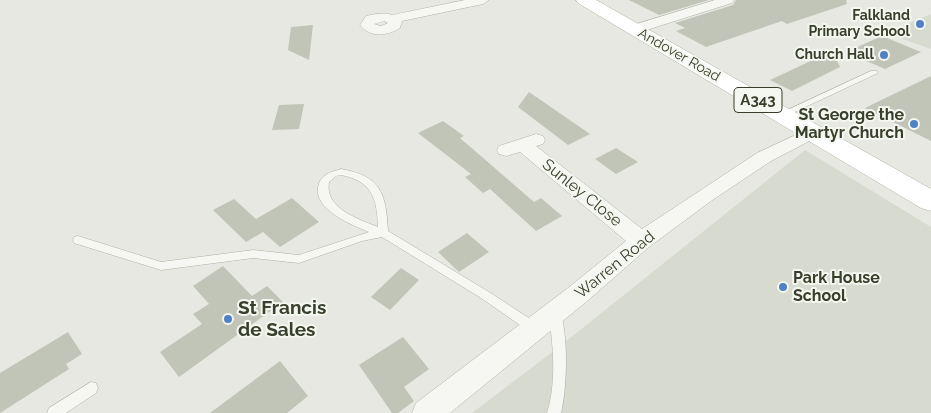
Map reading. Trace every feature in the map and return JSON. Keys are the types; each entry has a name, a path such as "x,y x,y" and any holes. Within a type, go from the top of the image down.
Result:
{"main road":[{"name":"Andover Road","path":"584,0 931,201"}],"street":[{"path":"393,19 483,0"},
{"path":"634,30 728,0"},
{"name":"Warren Road","path":"427,413 555,313 641,241 704,196 764,157 813,132"},
{"name":"Sunley Close","path":"522,145 641,241"}],"lane":[{"path":"783,114 874,73"},
{"path":"383,233 380,196 368,181 350,173 341,172 327,177 321,186 322,192 324,199 333,208 414,250 486,295 534,329"},
{"path":"78,240 161,266 253,254 299,259 361,237 383,233"},
{"path":"554,413 558,403 559,348 555,313"},
{"path":"54,413 91,388"}],"shaded area":[{"name":"Falkland Primary School","path":"931,14 931,49 886,33"},
{"name":"Park House School","path":"805,150 931,227 931,413 472,413 559,347"}],"building":[{"path":"629,0 709,0 659,15"},
{"path":"736,0 846,0 847,4 787,24 782,21 706,47 676,31 685,28 675,23 733,5"},
{"path":"313,25 309,60 288,50 291,27"},
{"name":"Church Hall","path":"882,36 921,52 885,69 846,52"},
{"path":"832,51 840,67 792,91 770,80"},
{"name":"St George the Martyr Church","path":"931,76 931,141 865,108"},
{"path":"529,92 590,134 568,145 518,107"},
{"path":"304,104 299,129 272,130 279,105"},
{"path":"443,121 464,136 460,138 534,202 541,198 562,216 536,231 490,189 483,193 465,177 471,174 418,133"},
{"path":"616,148 638,162 616,174 595,159"},
{"path":"292,198 319,222 280,247 263,232 246,242 213,210 234,199 256,219"},
{"path":"467,233 489,252 459,272 438,252"},
{"name":"St Francis de Sales","path":"223,266 252,296 267,286 283,302 179,377 160,352 202,324 193,314 209,304 193,286"},
{"path":"401,268 419,280 390,310 371,297"},
{"path":"68,332 82,354 66,364 69,369 0,413 0,373"},
{"path":"403,337 429,369 404,387 414,401 398,413 392,413 359,365"},
{"path":"280,361 308,396 287,413 210,413"}],"place":[{"name":"Falkland Primary School","path":"920,24"},
{"name":"Church Hall","path":"884,55"},
{"name":"St George the Martyr Church","path":"914,124"},
{"name":"Park House School","path":"783,287"},
{"name":"St Francis de Sales","path":"228,319"}]}
